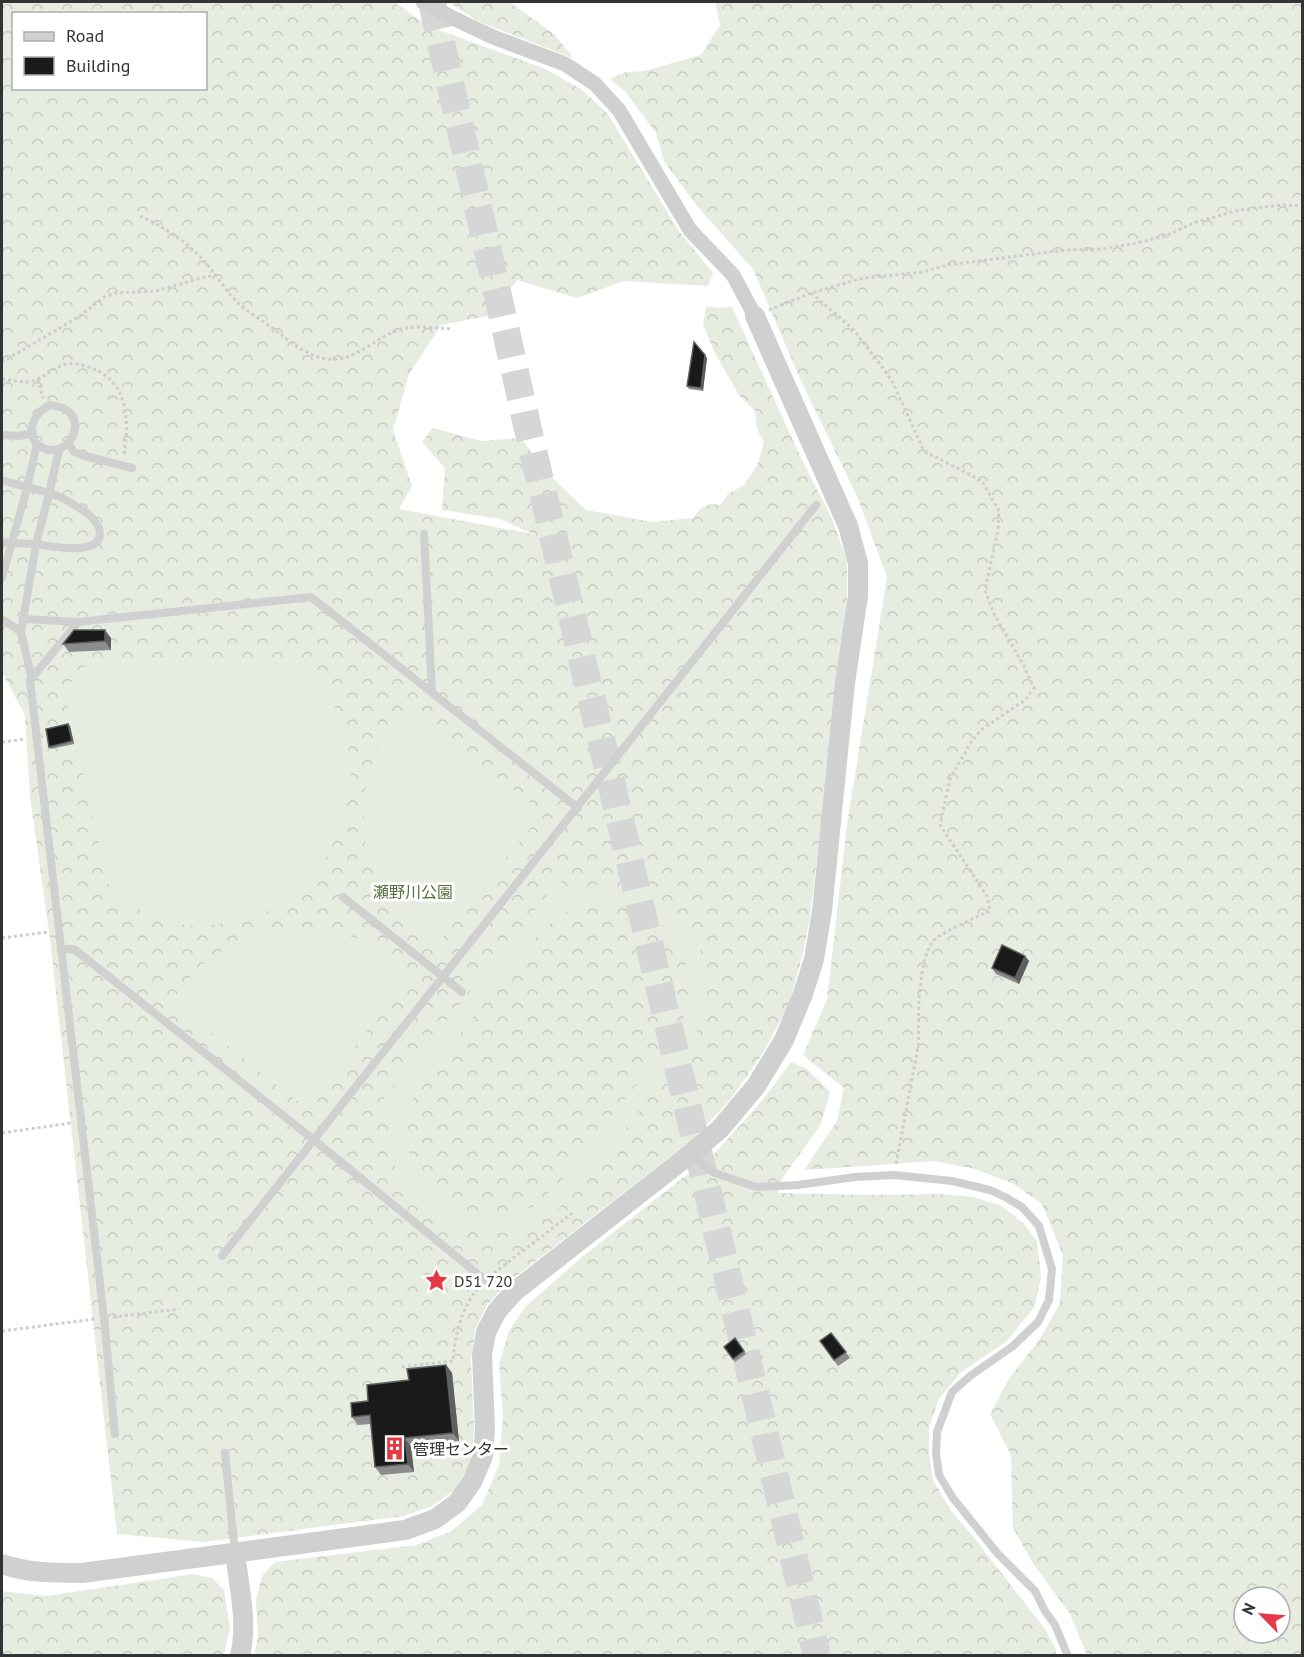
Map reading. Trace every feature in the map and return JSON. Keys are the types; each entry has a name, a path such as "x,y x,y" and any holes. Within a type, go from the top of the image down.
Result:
{"street":[{"path":"2,1564 11,1568 49,1573 82,1573 235,1553 405,1530 435,1519 457,1503 472,1482 483,1456 485,1429 482,1355 486,1332 497,1311 514,1292 720,1129 756,1086 784,1040 803,994 814,959 822,911 845,683 858,596 858,563 848,526 755,316 733,275 690,230 619,110 595,84 565,64 493,37 423,2"},
{"path":"235,1553 243,1617 243,1642 240,1656"}],"lane":[{"path":"50,405 69,411 75,428 65,447 56,451 41,448 34,440 33,434 35,418 42,408 50,405"},
{"path":"2,435 33,434"},
{"path":"68,443 74,452 132,468"},
{"path":"2,578 37,444"},
{"path":"32,679 21,632 36,544 59,450"},
{"path":"2,480 56,495 90,515 98,526 100,534 97,542 83,547 2,542"},
{"path":"222,1256 816,505"},
{"path":"424,534 432,692"},
{"path":"23,619 78,622 311,597 578,808"},
{"path":"2,619 21,632"},
{"path":"78,622 30,680 104,1318 115,1434"},
{"path":"342,897 462,992"},
{"path":"61,948 74,949 485,1280"},
{"path":"689,1155 715,1173 756,1187 894,1175 952,1180 990,1190 1022,1207 1039,1226 1052,1269 1049,1300 1038,1322 1013,1346 970,1376 952,1392 937,1431 936,1453 939,1475 953,1498 998,1554 1035,1591 1055,1625 1068,1656"},
{"path":"225,1453 235,1553"}],"path":[{"path":"755,316 811,293 863,278 923,272 947,265 1066,250 1103,249 1165,236 1196,222 1239,210 1282,205 1302,206"},
{"path":"140,216 152,221 186,244 246,309 312,355 329,359 347,356 400,329 414,327 452,329"},
{"path":"2,362 80,316 104,297 116,293 156,291 215,275"},
{"path":"811,293 853,329 884,368 924,451 982,481 999,511 998,530 985,590 994,614 1034,688 1024,700 981,730 970,744 950,779 940,825 987,896 990,911 933,940 926,956 917,1024 919,1041 894,1175"},
{"path":"2,379 27,382 68,364 84,365 101,371 116,384 126,411 123,466"},
{"path":"38,379 47,406"},
{"path":"2,742 37,738"},
{"path":"2,938 59,930"},
{"path":"2,1133 81,1122"},
{"path":"2,1331 179,1309"}],"green space":[{"name":"瀬野川公園","path":"2,2 394,2 428,26 543,68 581,89 607,113 679,231 713,273 708,286 624,281 577,298 517,280 488,316 441,325 409,374 393,430 412,486 399,509 533,534 501,519 442,510 445,468 422,442 433,428 482,441 521,438 547,473 586,510 652,522 693,518 704,507 720,505 728,494 744,485 758,464 764,442 757,429 755,411 739,395 716,355 703,325 706,306 732,307 803,462 832,519 847,560 847,611 810,916 789,1005 763,1053 730,1100 693,1139 506,1284 487,1305 475,1330 471,1360 474,1430 471,1461 457,1488 432,1506 404,1516 204,1542 117,1534 50,939 30,796 25,715 2,672"},
{"path":"451,2 510,2 555,35 573,58 482,23"},
{"path":"715,2 1302,2 1302,1655 1087,1655 1070,1614 1032,1562 1013,1528 1011,1455 990,1414 1010,1377 1040,1339 1060,1303 1063,1255 1042,1204 1012,1183 975,1169 935,1161 804,1170 837,1121 844,1088 803,1055 827,1000 847,825 887,577 857,496 801,381 753,269 697,206 664,161 656,133 625,91 610,79 626,72 644,71 701,55 720,25"},
{"path":"297,659 325,691 339,715 349,753 350,771 347,806 335,840 327,856 301,890 273,908 246,919 202,925 177,924 167,921 111,895 64,691 88,663"},
{"path":"406,706 534,806 535,822 435,947 397,914 386,898 370,862 363,824 366,785 371,766 382,742"},
{"path":"559,880 572,891 589,886 611,885 650,896 674,911 695,937 703,962 706,996 703,1015 691,1045 572,1196 548,1217 510,1232 485,1234 461,1229 438,1217 415,1198 401,1180 392,1153 389,1118 376,1109","holes":["603,903 632,908 661,924 682,948 689,978 688,1008 675,1035 560,1182 532,1207 503,1217 470,1212 441,1199 420,1177 407,1146 408,1109 426,1077 541,930 570,910"]},
{"path":"286,929 339,933 354,938 382,951 413,973 312,1100 296,1101 172,1000 200,967 222,951 246,940"},
{"path":"791,1062 807,1069 830,1092 821,1124 781,1180 778,1193 939,1194 973,1197 1002,1206 1023,1223 1037,1241 1041,1276 1035,1306 1006,1342 961,1372 939,1399 929,1427 929,1452 933,1480 951,1511 1044,1628 1056,1649 1056,1655 254,1656 258,1636 256,1600 262,1576 275,1562 416,1545 450,1532 482,1505 499,1465 503,1415 499,1364 509,1331 526,1306 582,1257 716,1152 762,1101"},
{"path":"194,1574 212,1578 224,1590 230,1628 224,1655 2,1655 2,1591 46,1596"}],"building":[{"path":"694,342 705,355 701,388 687,386"},
{"path":"74,630 105,630 105,641 63,644"},
{"path":"68,724 72,741 49,747 46,729"},
{"path":"1002,945 1025,956 1015,978 992,968"},
{"path":"831,1333 846,1352 834,1360 820,1341"},
{"path":"735,1338 744,1351 733,1359 724,1347"},
{"path":"446,1365 453,1433 405,1438 408,1464 375,1467 370,1415 352,1417 351,1403 368,1401 367,1385 409,1380 407,1369"}],"tunnel":[{"path":"432,2 527,425 817,1656"}],"place":[{"name":"D51 720","path":"436,1281"},
{"name":"管理センター","path":"395,1449"}]}
